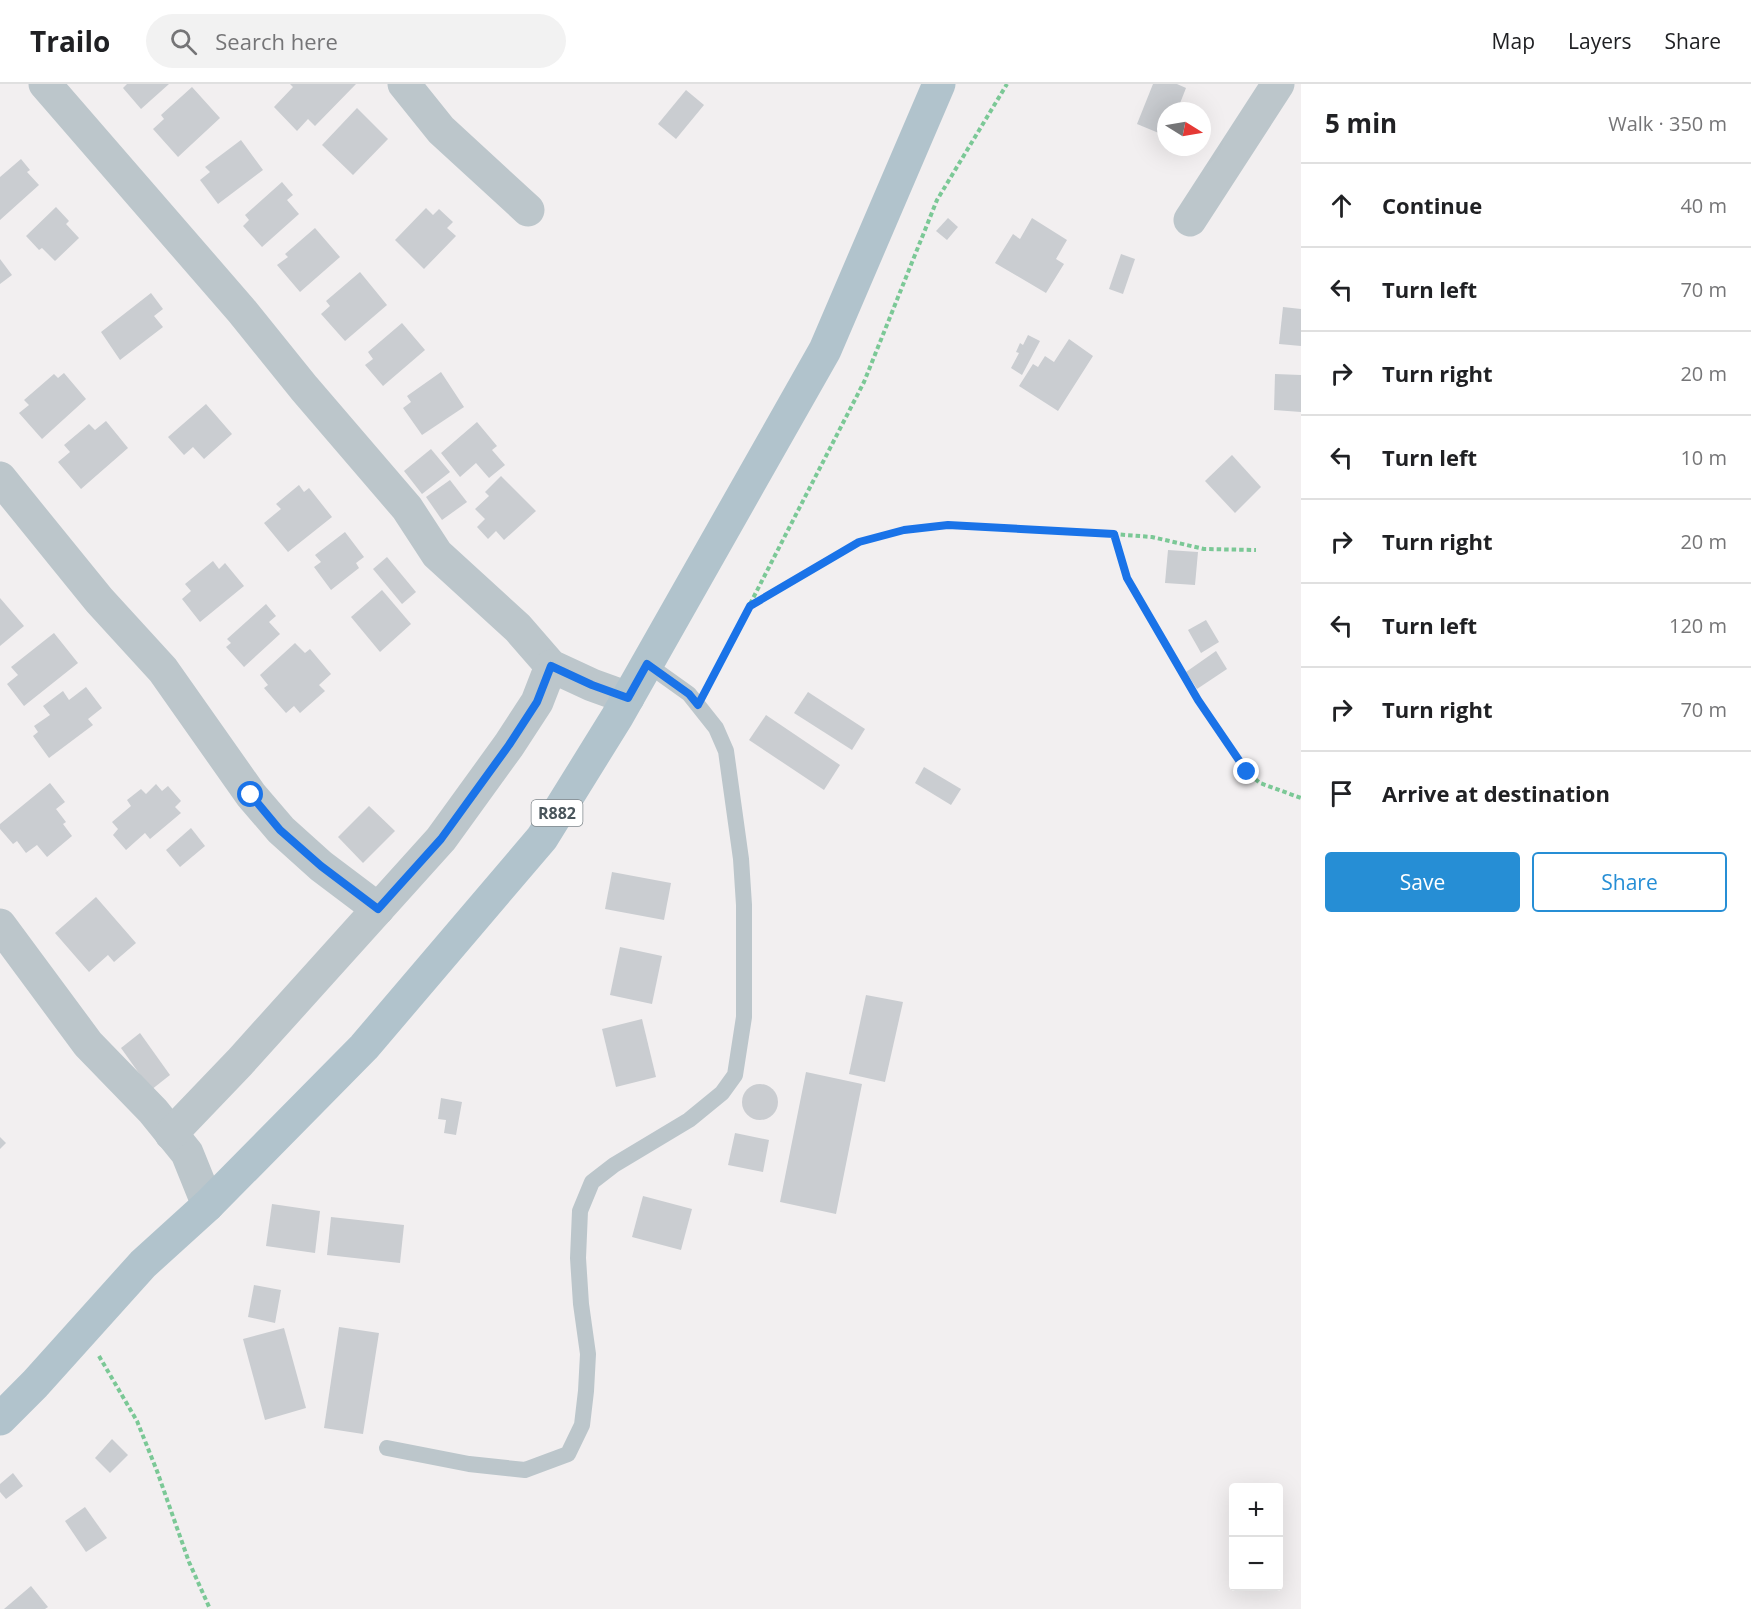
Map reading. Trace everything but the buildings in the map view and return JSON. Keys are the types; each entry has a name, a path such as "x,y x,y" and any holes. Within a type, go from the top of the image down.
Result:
{"main road":[{"name":"R882","path":"0,1419 35,1384 143,1264 208,1205 364,1047 542,838 628,698 825,350 939,84"}],"street":[{"path":"45,84 241,310 304,388 407,508 437,554 518,628 551,666 592,685 628,698"},
{"path":"404,84 441,130 528,210"},
{"path":"1190,220 1278,84"},
{"path":"0,478 99,600 163,670 251,795 280,830 321,866 378,909"},
{"path":"171,1134 240,1062 441,839 537,702 551,666"},
{"path":"0,925 88,1044 153,1111 187,1154 208,1205"}],"lane":[{"path":"387,1448 470,1464 525,1470 568,1454 582,1425 586,1391 588,1354 578,1258 580,1211 592,1182 614,1165 688,1120 722,1093 735,1075 744,1017 744,905 741,859 726,751 716,728 689,694 647,664"}],"path":[{"path":"698,705 864,382 937,200 1007,84"},
{"path":"750,606 859,542 904,530 948,525 1152,537 1204,549 1256,550"},
{"path":"1114,534 1127,578 1198,700 1247,772 1260,783 1301,798"},
{"path":"83,1330 137,1421 189,1562 210,1609"}],"route":[{"path":"251,795 280,830 321,866 378,909 441,839 509,745 537,702 551,666 592,685 628,698 647,664 689,694 698,705 750,606 859,542 904,530 948,525 1114,534 1127,578 1198,700 1247,772"}]}
